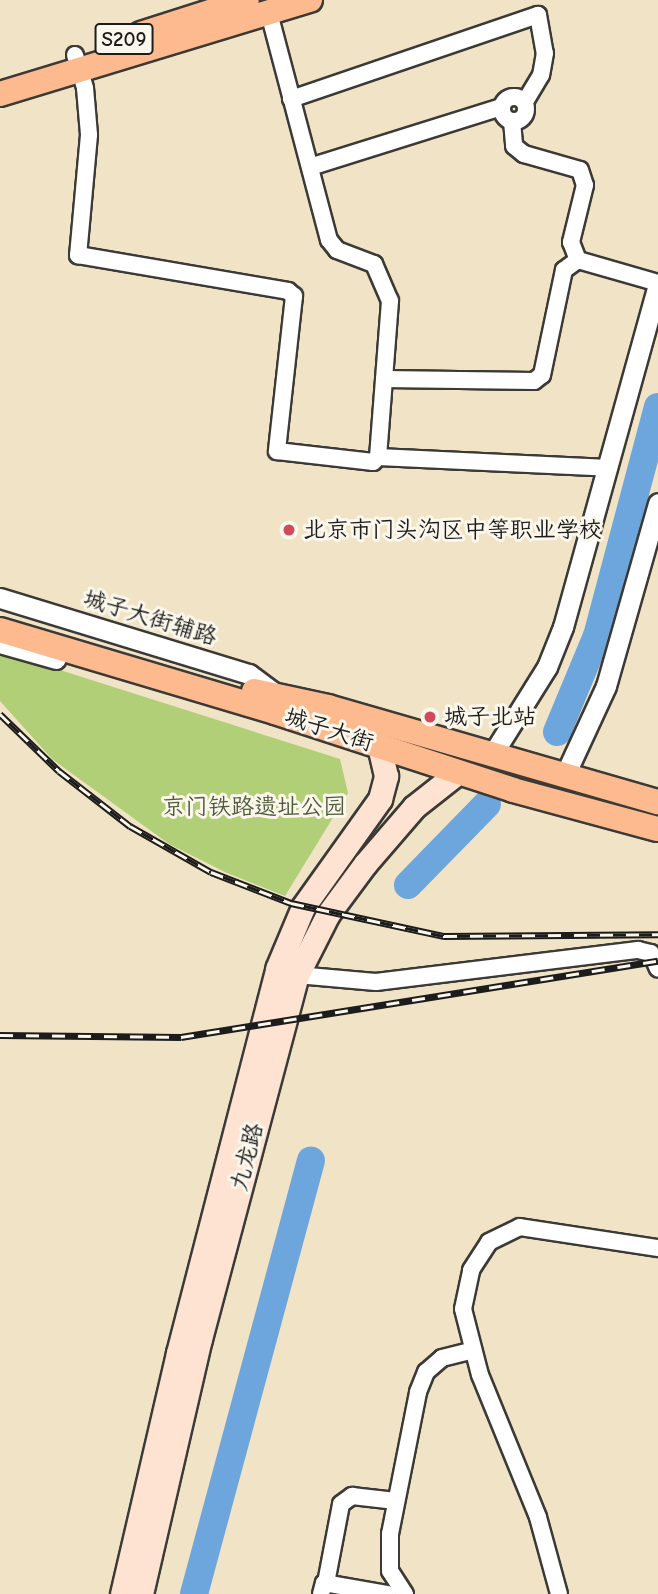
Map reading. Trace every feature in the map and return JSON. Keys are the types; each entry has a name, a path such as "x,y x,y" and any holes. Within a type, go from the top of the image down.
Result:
{"main road":[{"name":"S209","path":"0,94 78,62 247,0"},
{"name":"S209","path":"0,77 78,62 310,0"},
{"name":"城子大街","path":"0,614 278,704 379,746 457,773 658,829"},
{"name":"城子大街","path":"0,630 278,704 492,755 658,802"},
{"name":"九龙路","path":"122,1594 178,1353 277,969 303,907 380,799 386,776 379,746"},
{"name":"九龙路","path":"141,1594 203,1325 297,975 328,914 365,864 414,807 457,773"}],"street":[{"path":"78,62 89,135 78,255 288,291 294,296 278,450 373,462 378,457 390,302 383,277 374,264 337,250 329,240 269,13"},
{"path":"292,99 538,15 545,53 541,75 525,102 524,117 512,121"},
{"path":"310,167 502,107 514,97 525,102"},
{"path":"502,107 512,121 514,146 524,154 580,170 584,185 572,242 578,260"},
{"path":"384,379 534,381 541,375 564,270 578,260"},
{"path":"492,755 547,667 609,468 658,283 578,260"},
{"path":"378,457 609,468"},
{"path":"564,777 606,686 658,503"},
{"name":"城子大街辅路","path":"0,598 249,674 278,704"},
{"path":"0,643 246,716 278,704"},
{"path":"297,975 376,982 638,950 651,953 658,969"},
{"path":"559,1594 537,1517 473,1350 463,1309 471,1270 489,1242 520,1227 658,1248"},
{"path":"396,1501 352,1496 341,1504 332,1589 382,1593 396,1501 418,1392 426,1372 442,1358 473,1350"},
{"path":"390,1536 390,1571 405,1594"}],"green space":[{"name":"京门铁路遗址公园","path":"0,651 340,759 348,793 285,896 227,873 169,844 52,759 0,701"}],"waterway":[{"path":"557,732 597,636 658,407"},
{"path":"408,885 487,804"},
{"path":"194,1594 311,1160"}],"railway":[{"path":"0,714 59,771 130,826 211,872 291,903 444,936 658,934"},
{"path":"0,1035 181,1037 658,961"}],"place":[{"name":"北京市门头沟区中等职业学校","path":"289,530"},
{"name":"城子北站","path":"430,717"}]}
